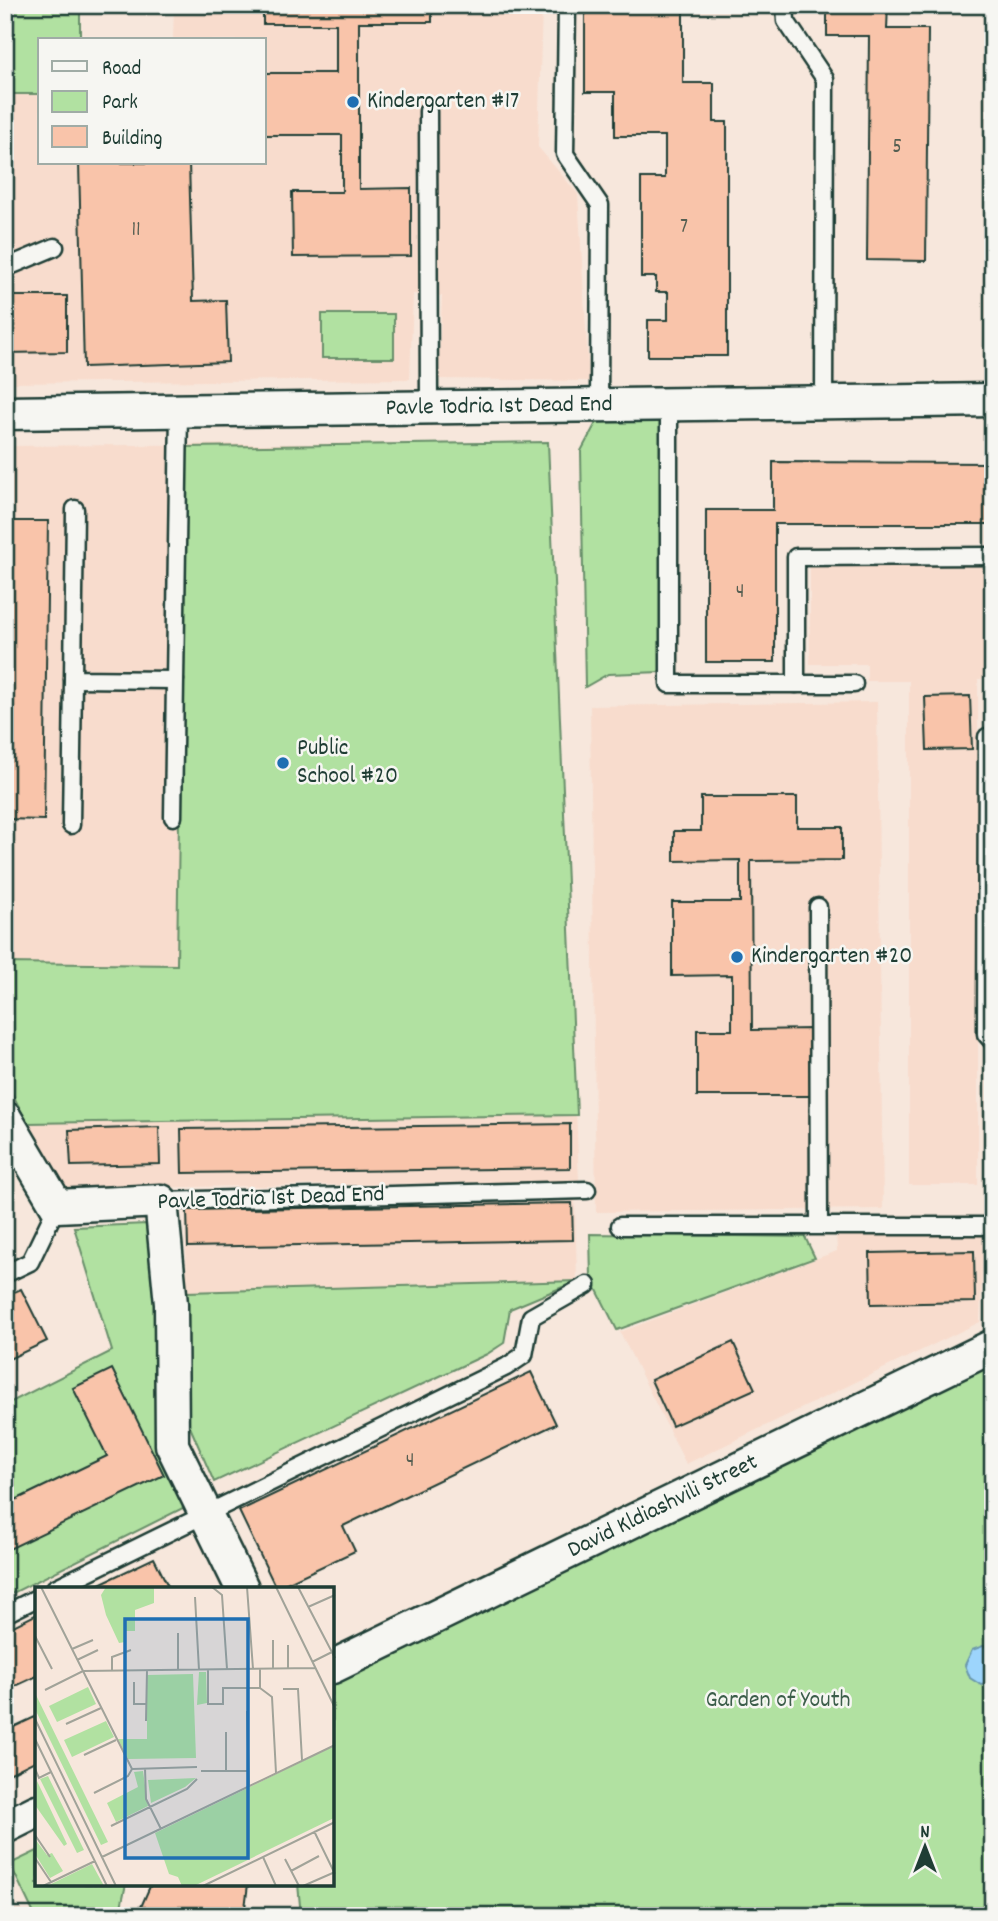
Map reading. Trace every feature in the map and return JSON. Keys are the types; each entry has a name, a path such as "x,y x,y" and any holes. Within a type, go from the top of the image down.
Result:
{"street":[{"name":"Pavle Todria 1st Dead End","path":"5,413 993,400"},
{"path":"5,1118 57,1206"},
{"name":"Pavle Todria 1st Dead End","path":"57,1206 161,1201"},
{"path":"161,1201 171,1304 172,1445 241,1587"},
{"name":"David Kldiashvili Street","path":"334,1666 993,1346"},
{"path":"5,1827 35,1812"}],"lane":[{"path":"567,5 565,154 600,205 599,405"},
{"path":"786,5 786,21 825,79 824,402"},
{"path":"428,111 429,408"},
{"path":"5,268 55,247"},
{"path":"669,404 669,684 854,684"},
{"path":"173,817 178,411"},
{"path":"71,825 75,509"},
{"path":"796,684 796,557 993,556"},
{"path":"73,679 175,680"},
{"path":"987,737 986,1034 993,1042"},
{"path":"818,907 819,1224"},
{"name":"Pavle Todria 1st Dead End","path":"161,1201 587,1191"},
{"path":"5,1274 30,1262 57,1206"},
{"path":"620,1226 993,1226"},
{"path":"57,1587 506,1367 524,1355 531,1317 587,1285"},
{"path":"5,1614 35,1599"}],"shaded area":[{"path":"174,5 542,5 538,147 578,194 589,381 438,379 442,296 413,294 410,379 5,383 5,94 38,94 38,164 266,164 266,38 173,38"},
{"name":"Public School #20","path":"548,442 579,1181 62,1189 5,1079 5,446"},
{"path":"810,564 993,564 993,678 978,679 978,1185 909,1185 909,681 867,681 867,664 810,664"},
{"name":"Kindergarten #20","path":"877,702 883,1209 596,1212 590,706"},
{"path":"575,1197 577,1281 187,1292 185,1206"},
{"path":"836,1230 983,1232 980,1322 686,1464 620,1332 837,1251"}],"green space":[{"path":"5,5 80,5 80,38 38,38 38,94 5,94"},
{"path":"322,314 394,314 394,358 322,358"},
{"path":"660,420 661,672 608,674 585,687 581,451 597,421"},
{"name":"Public School #20","path":"548,442 577,1115 27,1123 5,1079 5,963 177,965 184,447"},
{"path":"147,1224 156,1312 187,1506 5,1597 5,1405 112,1351 74,1227"},
{"path":"590,1234 805,1237 815,1258 617,1330 591,1278"},
{"path":"577,1281 510,1309 504,1343 487,1354 214,1482 187,1420 187,1292"},
{"name":"Garden of Youth","path":"993,1358 993,1916 301,1916 298,1886 334,1886 334,1678"},
{"path":"35,1852 35,1886 126,1886 119,1916 35,1916 10,1864"}],"water":[{"path":"983,1646 993,1647 993,1683 981,1685 970,1678 965,1665 972,1650"}],"building":[{"path":"263,5 432,5 432,22 359,22 359,189 411,188 411,256 293,257 292,192 342,192 342,135 266,135 266,73 336,73 336,24 263,24"},
{"path":"585,5 683,5 683,83 714,83 714,122 727,122 727,356 648,356 648,320 668,320 668,292 656,292 656,277 641,277 641,178 665,178 665,136 615,136 615,92 585,92"},
{"path":"827,5 888,5 887,29 928,29 926,261 867,260 869,36 827,36"},
{"path":"79,164 189,164 193,301 226,300 228,362 84,367"},
{"path":"5,296 67,296 67,352 5,353"},
{"path":"773,462 993,463 993,524 775,524 775,662 706,662 706,510 773,510"},
{"path":"5,521 48,521 44,820 5,819"},
{"path":"970,696 972,749 927,750 925,697"},
{"path":"701,797 797,797 797,827 842,827 842,860 751,861 752,1030 810,1029 811,1096 697,1096 697,1030 732,1030 732,975 672,976 672,902 740,902 740,860 674,861 674,831 701,831"},
{"path":"570,1124 570,1168 182,1173 181,1129"},
{"path":"159,1127 160,1164 71,1166 69,1130"},
{"path":"572,1203 573,1240 188,1247 187,1210"},
{"path":"974,1251 975,1302 871,1304 870,1253"},
{"path":"21,1289 47,1341 5,1361 5,1296"},
{"path":"733,1342 755,1389 672,1426 651,1380"},
{"path":"112,1369 164,1475 5,1551 5,1505 107,1456 73,1388"},
{"path":"531,1372 556,1424 343,1526 355,1551 278,1587 276,1587 239,1511"},
{"path":"154,1558 168,1587 93,1587"},
{"path":"35,1615 35,1677 5,1691 5,1630"},
{"path":"35,1717 35,1761 5,1776 5,1731"},
{"path":"150,1886 248,1886 244,1916 137,1916"}],"place":[{"name":"Kindergarten #17","path":"353,102"},
{"name":"Public School #20","path":"283,763"},
{"name":"Kindergarten #20","path":"737,957"}]}
